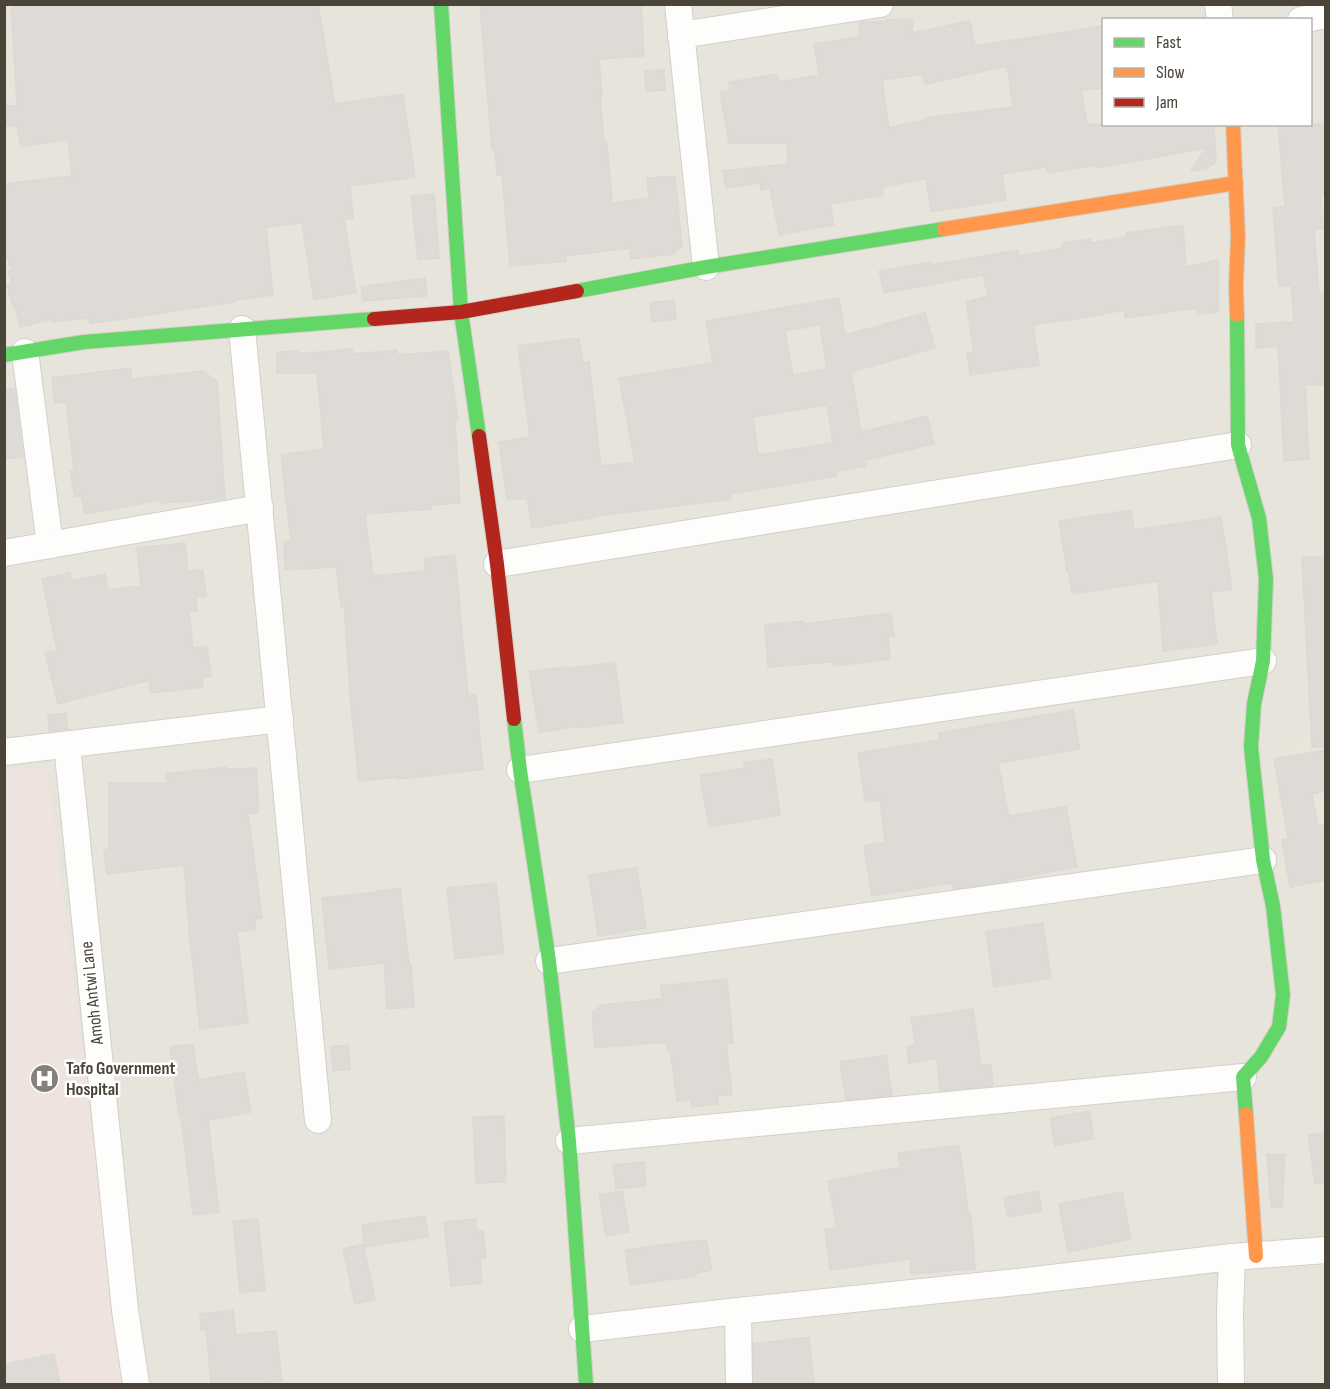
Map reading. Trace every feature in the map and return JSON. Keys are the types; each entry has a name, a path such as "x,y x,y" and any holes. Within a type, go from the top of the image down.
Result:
{"street":[{"path":"441,4 461,312 497,564 520,770 549,961 569,1141 586,1384"},
{"path":"678,4 706,267"},
{"path":"681,35 880,4"},
{"path":"1311,18 1326,15"},
{"path":"1231,1384 1230,1312 1244,1256 1243,1077 1261,1057 1279,1027 1283,995 1273,906 1263,860 1251,747 1254,704 1263,661 1266,579 1259,518 1238,445 1236,285 1238,236 1233,126"},
{"path":"50,545 15,353 84,342 461,312 706,267 1236,183"},
{"path":"242,329 318,1120"},
{"path":"497,564 1238,445"},
{"path":"4,553 260,508"},
{"path":"520,770 1263,661"},
{"path":"4,752 280,719"},
{"name":"Amoh Antwi Lane","path":"67,745 122,1286 136,1384"},
{"path":"549,961 1263,860"},
{"path":"569,1141 1243,1077"},
{"path":"582,1329 1244,1256 1326,1250"},
{"path":"738,1311 739,1384"}],"shaded area":[{"path":"5,5 1325,5 1325,1384 5,1384"},
{"path":"1325,732 1325,883 1282,889 1268,763 1301,733"},
{"name":"Tafo Government Hospital","path":"47,766 124,1384 5,1384 4,771"}],"building":[{"path":"11,4 318,4 335,104 403,94 415,177 350,186 353,218 344,219 356,293 314,300 302,223 266,227 273,295 102,322 90,323 89,318 53,322 53,319 20,327 7,286 12,284 8,271 12,270 4,250 4,184 72,176 68,139 21,147 17,126 4,125 4,105 17,106"},
{"path":"480,4 641,4 644,56 599,59 604,142 607,142 612,203 649,198 647,178 675,176 682,246 673,254 631,259 630,248 565,256 566,261 510,266 502,175 497,175 495,149 492,150"},
{"path":"913,19 912,33 970,21 975,46 1102,26 1102,88 1081,90 1087,124 1214,126 1216,162 1206,169 1191,171 1206,148 1097,168 1097,165 1048,173 1046,167 1002,174 1006,200 931,212 926,179 882,187 883,195 830,204 834,225 779,235 770,188 761,190 760,183 726,188 723,171 788,164 787,143 729,143 720,92 730,90 729,82 777,74 778,82 819,75 814,44 860,37 859,23","holes":["1007,66 1013,107 925,118 925,120 889,128 882,80 923,74 925,84"]},
{"path":"664,70 665,90 646,91 645,71"},
{"path":"1326,124 1326,194 1321,195 1323,228 1314,229 1319,294 1326,294 1326,384 1305,385 1309,459 1284,461 1278,346 1256,348 1256,324 1294,322 1291,285 1279,286 1273,208 1285,207 1278,126"},
{"path":"434,194 439,258 418,260 411,196"},
{"path":"1183,225 1186,267 1218,260 1218,312 1198,314 1197,308 1125,318 1125,310 1033,325 1039,365 970,375 967,353 974,352 966,302 988,296 983,275 884,293 879,271 930,262 931,265 1018,250 1019,256 1063,248 1063,243 1091,239 1091,243 1126,237 1126,233"},
{"path":"425,278 427,296 363,301 361,287"},
{"path":"839,298 845,335 925,313 935,348 851,372 861,432 927,416 934,444 866,460 866,466 836,471 836,476 731,494 731,499 596,516 532,528 527,498 507,500 499,442 530,437 518,346 579,338 583,363 589,362 601,466 635,462 619,378 713,363 706,321","holes":["820,325 827,369 793,375 785,331","827,405 833,443 758,455 753,417"]},
{"path":"674,300 676,319 652,322 650,303"},
{"path":"352,349 353,354 397,350 397,355 448,351 458,420 455,421 460,503 431,505 431,509 365,514 373,576 425,571 424,559 455,555 468,696 476,695 483,769 359,781 344,606 341,607 336,567 285,570 284,542 291,541 281,455 324,449 317,373 277,373 277,352 298,351 298,354"},
{"path":"130,368 132,379 203,371 217,382 225,499 161,503 161,500 85,514 81,496 75,497 70,471 74,470 66,402 55,403 52,378"},
{"path":"15,389 23,457 4,459 4,390"},
{"path":"1131,510 1134,530 1221,517 1232,589 1211,592 1217,644 1163,651 1158,581 1072,594 1059,521"},
{"path":"185,543 188,571 203,570 206,596 196,597 197,611 189,611 193,648 207,646 211,676 202,677 203,687 151,693 149,680 58,704 45,653 57,650 42,579 70,573 71,581 105,574 108,590 141,586 137,548"},
{"path":"1326,556 1326,747 1312,747 1302,558"},
{"path":"891,613 894,636 888,636 890,659 834,666 833,662 768,667 765,625 803,621 803,624"},
{"path":"615,662 623,722 579,728 578,726 539,733 529,672"},
{"path":"1073,710 1080,749 998,763 1009,816 1066,806 1077,867 954,889 952,883 872,896 864,846 885,842 880,800 865,802 858,753 939,740 938,733"},
{"path":"66,713 68,729 49,731 48,715"},
{"path":"1326,750 1326,791 1312,794 1318,826 1326,825 1326,880 1290,887 1282,840 1288,839 1274,759"},
{"path":"772,759 780,815 709,827 700,775 744,768 744,763"},
{"path":"226,767 226,769 257,768 258,813 248,813 262,918 255,919 256,929 237,932 248,1023 200,1029 184,865 107,874 104,850 109,849 109,783 168,783 166,774"},
{"path":"637,867 646,928 598,936 589,875"},
{"path":"496,883 504,953 455,959 447,888"},
{"path":"400,888 409,964 411,964 414,1007 387,1009 384,963 329,969 322,898"},
{"path":"1043,923 1051,978 994,987 986,932"},
{"path":"727,979 733,1043 726,1044 732,1094 717,1096 718,1104 692,1107 691,1100 677,1101 670,1050 667,1050 666,1042 595,1048 592,1013 602,1005 662,999 661,986"},
{"path":"973,1009 981,1065 991,1064 993,1086 940,1091 937,1058 909,1063 907,1047 915,1045 911,1018"},
{"path":"193,1044 198,1080 244,1072 251,1112 208,1120 219,1212 193,1215 170,1047"},
{"path":"348,1045 350,1069 333,1071 331,1047"},
{"path":"886,1055 892,1095 846,1100 840,1062"},
{"path":"1089,1111 1094,1138 1055,1146 1050,1118"},
{"path":"504,1116 506,1182 476,1183 473,1117"},
{"path":"1326,1133 1326,1183 1315,1184 1308,1135"},
{"path":"959,1145 969,1216 971,1215 975,1269 911,1274 910,1259 830,1270 825,1229 837,1228 828,1181 900,1167 898,1153"},
{"path":"1267,1154 1285,1155 1282,1208 1271,1207"},
{"path":"644,1162 646,1186 616,1189 613,1165"},
{"path":"622,1191 629,1232 606,1236 599,1195"},
{"path":"1038,1191 1042,1211 1008,1217 1004,1198"},
{"path":"1122,1192 1131,1239 1068,1252 1059,1204"},
{"path":"425,1216 428,1237 365,1247 362,1225"},
{"path":"258,1219 265,1290 240,1293 233,1221"},
{"path":"476,1219 477,1232 483,1231 486,1258 480,1259 482,1283 451,1286 444,1222"},
{"path":"706,1240 712,1270 695,1273 696,1276 630,1285 625,1250"},
{"path":"363,1244 375,1299 355,1304 343,1249"},
{"path":"233,1310 236,1335 276,1331 282,1381 211,1384 206,1329 201,1330 200,1314"},
{"path":"809,1337 814,1384 754,1384 753,1344"},
{"path":"54,1354 60,1384 4,1384 4,1364"}],"traffic: fast":[{"path":"441,4 461,312 479,436"},
{"path":"577,291 706,267 944,229"},
{"path":"1237,315 1238,445 1259,518 1266,579 1263,661 1254,704 1251,747 1263,860 1273,906 1283,995 1279,1027 1261,1057 1243,1077 1246,1114"},
{"path":"4,355 84,342 374,319"},
{"path":"514,719 549,961 569,1141 586,1384"}],"traffic: slow":[{"path":"1233,126 1238,236 1237,315"},
{"path":"944,229 1236,183"},
{"path":"1246,1114 1256,1256"}],"traffic: jam":[{"path":"374,319 461,312 577,291"},
{"path":"479,436 497,564 514,719"}],"place":[{"name":"Tafo Government Hospital","path":"45,1078"}]}
